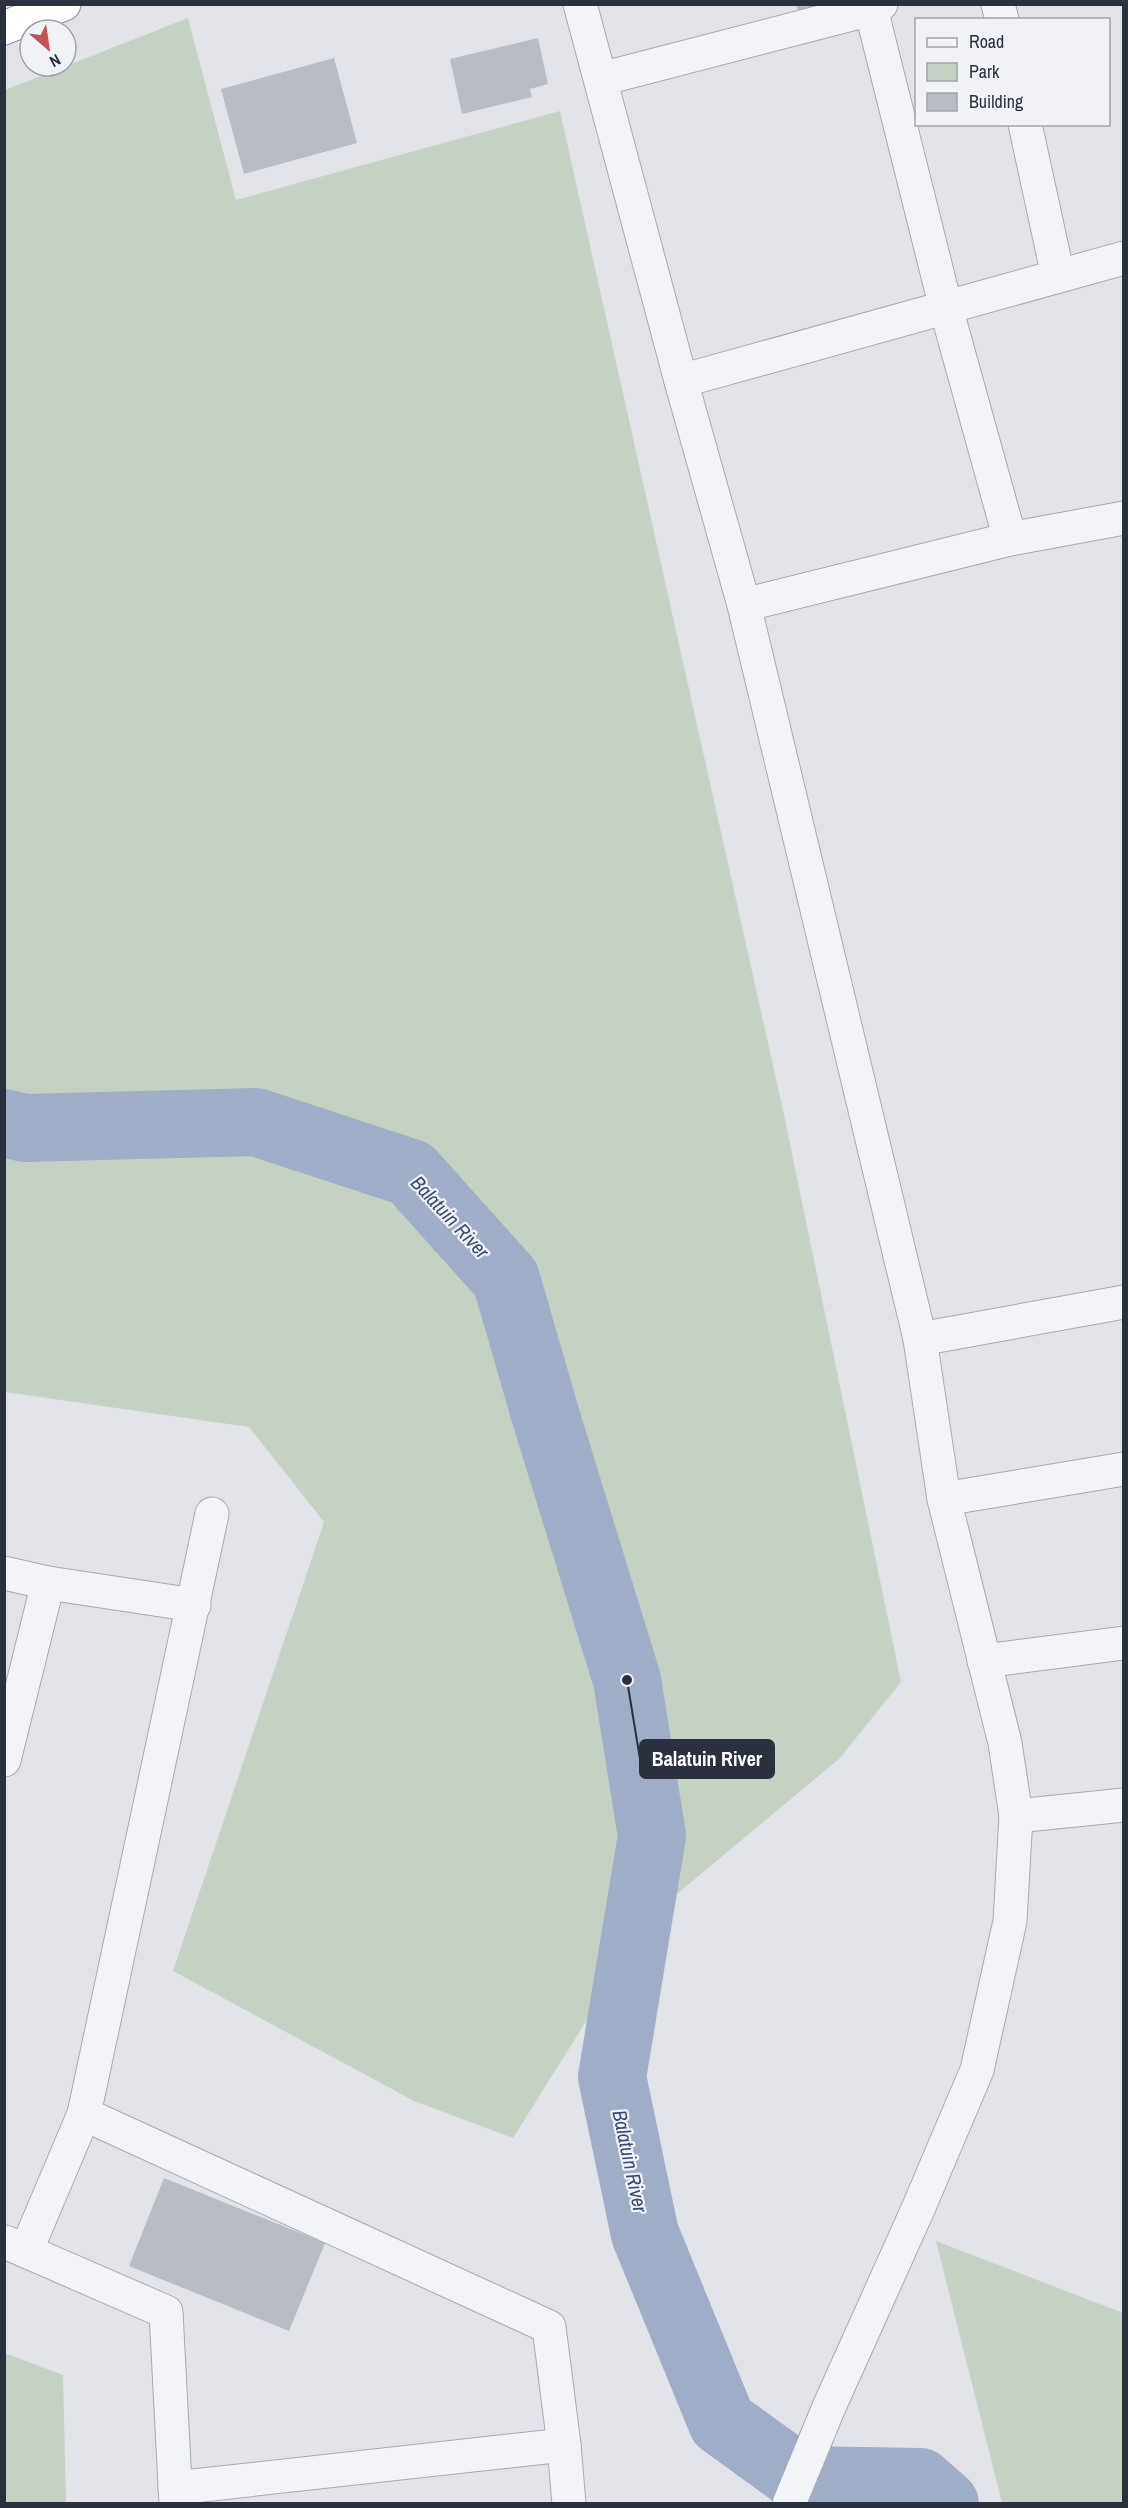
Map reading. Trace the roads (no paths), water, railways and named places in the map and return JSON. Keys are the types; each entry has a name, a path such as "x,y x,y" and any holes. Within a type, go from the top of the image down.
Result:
{"highway":[{"path":"4,28 64,4"}],"street":[{"path":"580,4 681,381 744,605 920,1339 944,1499 1005,1743 1016,1816 1010,1921 977,2070 918,2209 829,2407 789,2504"},
{"path":"601,79 876,7 946,308 1011,539"},
{"path":"1025,126 1058,276"},
{"path":"681,381 1124,258"},
{"path":"744,605 1011,539 1124,518"},
{"path":"920,1339 1124,1302"},
{"path":"944,1499 1124,1469"},
{"path":"212,1514 84,2114 15,2247 166,2312 176,2496 564,2445"},
{"path":"4,1573 48,1583 194,1605"},
{"path":"4,1760 48,1583"},
{"path":"984,1661 1124,1642"},
{"path":"1016,1816 1124,1805"},
{"path":"84,2114 549,2327 569,2504"}],"waterway":[{"name":"Balatuin River","path":"4,1123 25,1128 256,1122 411,1173 506,1279 627,1680 652,1836 612,2077 645,2234 722,2422 802,2480 920,2482 945,2504"}],"place":[{"name":"Balatuin River","path":"627,1680"}]}
